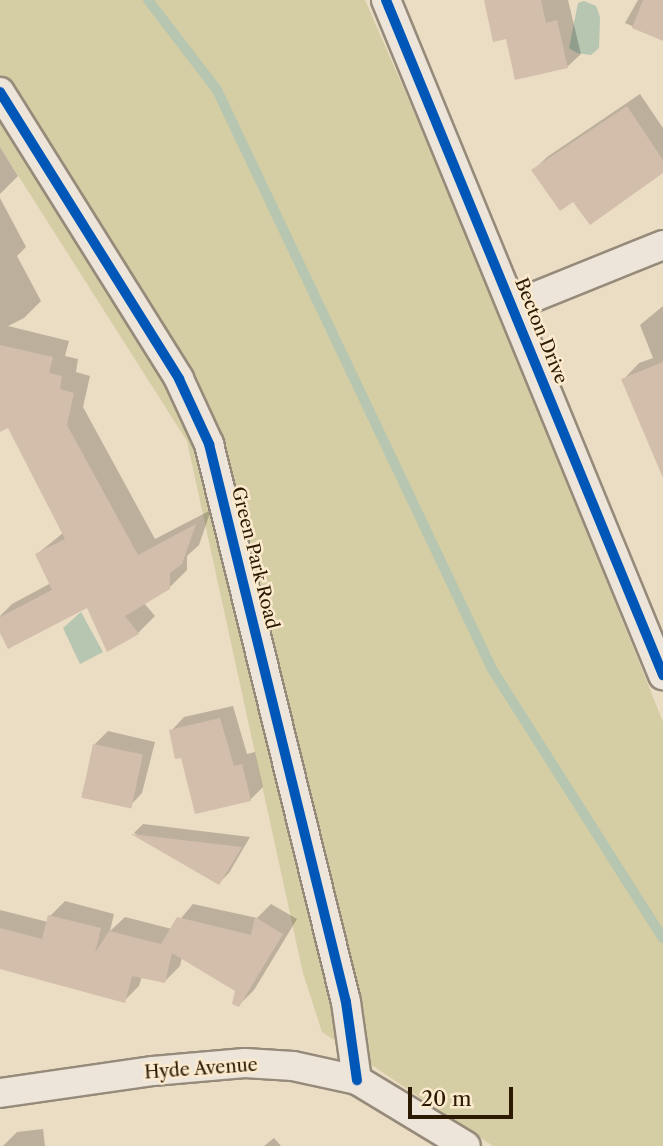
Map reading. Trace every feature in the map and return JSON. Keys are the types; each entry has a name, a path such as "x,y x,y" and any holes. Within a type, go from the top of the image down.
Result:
{"street":[{"name":"Becton Drive","path":"386,0 663,675"},
{"name":"Green Park Road","path":"0,92 179,379 209,443 346,1002 357,1080"},
{"path":"512,306 663,245"},
{"name":"Hyde Avenue","path":"0,1093 153,1071 246,1063 293,1066 357,1080 466,1146"}],"shaded area":[{"path":"0,0 365,0 473,247 663,722 663,1146 493,1146 322,1032 303,973 187,441 0,147"},
{"path":"584,1 596,6 600,17 599,48 591,55 577,53 569,48 578,3"},
{"path":"81,612 103,652 80,664 63,628"}],"building":[{"path":"484,0 541,0 546,23 557,20 568,68 515,80 506,39 493,42"},
{"path":"643,0 663,0 663,41 632,28"},
{"path":"627,106 663,160 663,173 590,225 573,202 560,211 531,170"},
{"path":"0,345 53,357 49,373 62,376 60,389 74,393 67,425 138,555 196,524 182,564 170,573 170,589 125,616 139,634 107,652 87,608 8,649 0,633 0,617 52,590 35,554 65,539 8,428 0,432"},
{"path":"663,362 663,478 621,379"},
{"path":"220,718 234,766 242,764 251,801 195,814 181,758 175,759 169,730"},
{"path":"93,744 143,755 131,808 82,798"},
{"path":"131,834 242,847 219,885"},
{"path":"48,915 101,928 95,953 109,931 161,944 177,917 251,935 255,917 283,934 239,1007 232,1004 235,991 172,953 165,983 132,976 125,1003 0,969 0,928 42,939"}],"waterway":[{"path":"148,0 217,90 492,669 663,938"}],"cycle path":[{"path":"386,0 663,675"},
{"path":"0,92 179,379 209,444 346,1002 357,1080"}]}
